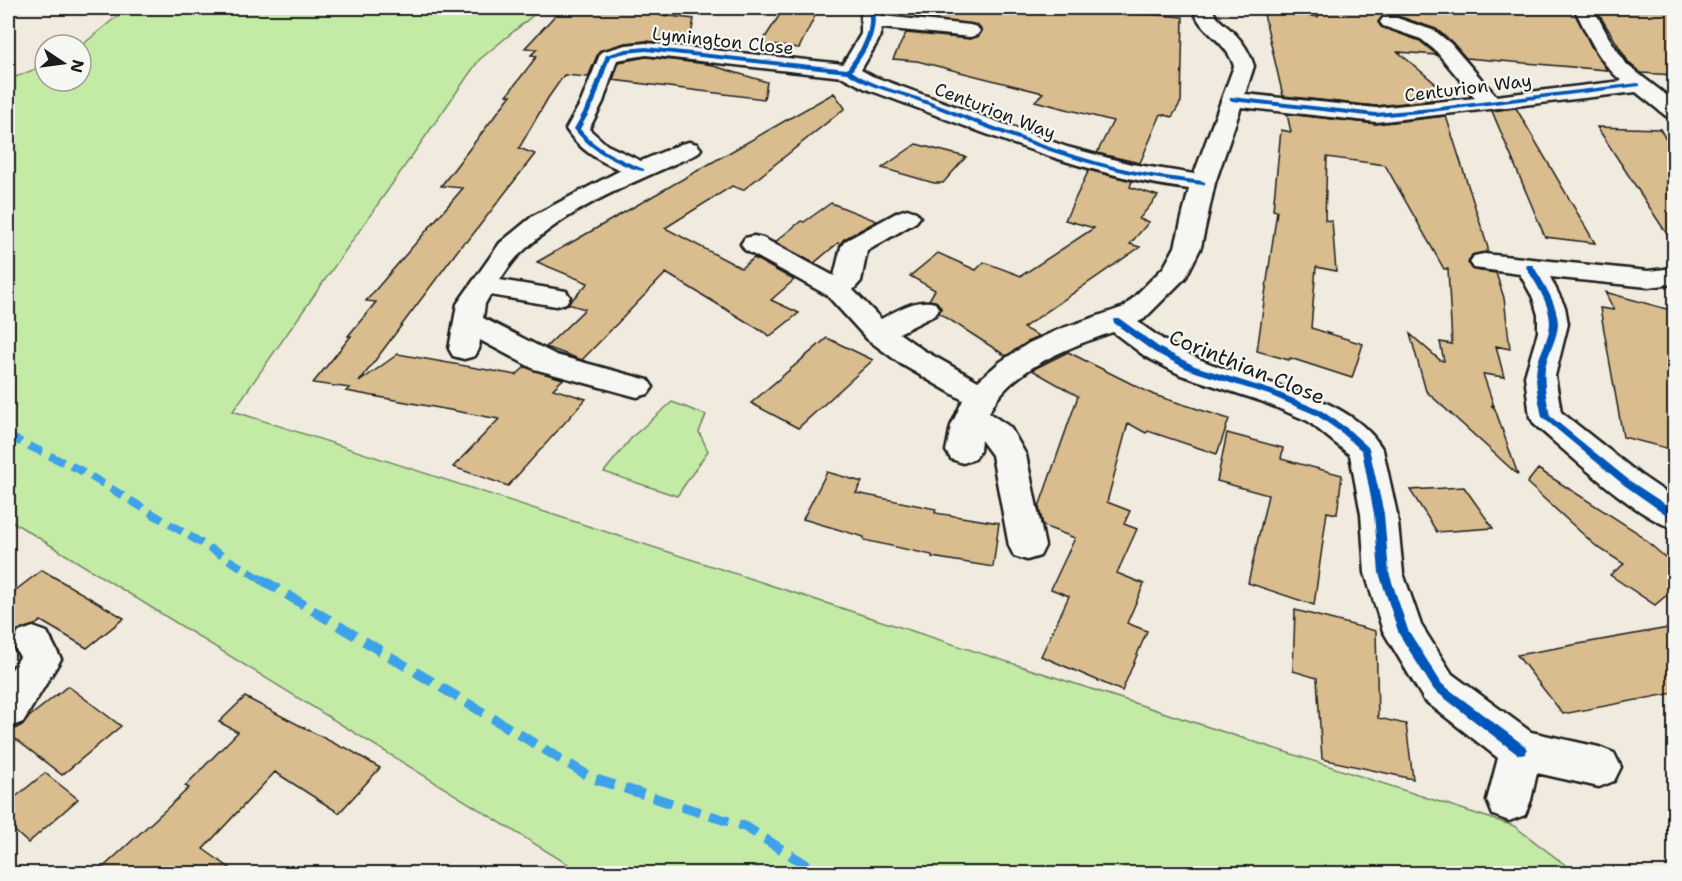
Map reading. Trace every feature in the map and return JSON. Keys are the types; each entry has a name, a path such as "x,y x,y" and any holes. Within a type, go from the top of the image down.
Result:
{"street":[{"path":"963,451 976,406 1011,369 1041,350 1070,336 1134,313 1176,271 1188,248 1203,183 1244,66 1241,54 1226,36 1205,18 1203,8"},
{"path":"1584,8 1610,57 1655,92 1674,111"},
{"path":"849,71 867,44 873,14 970,32"},
{"path":"1390,22 1428,34 1443,47 1488,102"},
{"name":"Lymington Close","path":"642,170 609,157 587,143 578,129 592,102 608,56 646,49 849,71"},
{"name":"Centurion Way","path":"849,71 857,78 923,101 1039,147 1131,171 1203,183"},
{"name":"Centurion Way","path":"1232,99 1376,115 1431,111 1488,102 1655,92"},
{"path":"637,387 545,362 466,336 471,304 509,249 542,222 642,170 689,149"},
{"path":"837,289 847,281 854,247 907,217"},
{"path":"754,244 837,289 877,332 976,406 1010,455 1027,546"},
{"path":"1484,262 1648,279 1674,276"},
{"path":"1530,267 1545,294 1551,311 1553,329 1544,352 1540,377 1546,417 1627,483 1674,515"},
{"path":"482,285 556,297"},
{"path":"877,332 925,309"},
{"name":"Corinthian Close","path":"1117,321 1157,350 1192,368 1272,393 1319,413 1345,431 1366,450 1379,514 1384,573 1403,631 1438,687 1521,750 1599,767"},
{"path":"8,709 41,659 33,644"},
{"path":"1509,800 1521,750"}],"green space":[{"path":"127,8 542,8 479,60 233,411 1514,826 1576,873 582,873 8,519 8,80 33,70 33,93 93,93 93,36"},
{"path":"672,402 706,415 699,432 708,451 677,496 604,472 633,436"}],"building":[{"path":"562,8 604,8 694,19 689,45 646,41 625,43 599,51 588,77 564,75 519,148 535,154 467,242 464,242 359,382 398,354 516,375 525,367 563,379 553,389 586,399 508,486 453,467 499,419 346,391 350,388 313,383 376,302 366,301 463,188 441,186 511,95 507,95 537,56 531,55 537,49 525,48"},
{"path":"784,8 819,8 799,48 761,44"},
{"path":"964,8 1073,8 1183,17 1181,102 1172,117 1161,114 1140,163 1097,153 1113,121 1035,101 1043,93 917,61 893,59 906,33 970,39 979,36 982,31 978,25 915,17 919,9 963,13"},
{"path":"1319,8 1572,8 1592,48 1607,70 1466,58 1436,29 1398,16 1383,16 1378,22 1381,27 1420,41 1437,55 1398,52 1436,84 1441,99 1376,106 1283,96 1263,10 1318,17"},
{"path":"1595,8 1674,8 1674,75 1641,73 1629,63"},
{"path":"646,57 707,64 767,82 764,99 613,80 619,62"},
{"path":"834,93 845,108 743,190 732,186 665,228 741,268 754,258 794,280 771,300 799,313 770,336 666,273 582,360 546,347 585,309 568,304 588,283 537,262"},
{"path":"1516,108 1595,243 1545,237 1492,111"},
{"path":"1287,114 1376,124 1446,116 1488,248 1487,252 1472,255 1468,263 1474,270 1496,273 1504,298 1510,349 1496,346 1504,377 1483,374 1494,406 1491,405 1495,409 1518,475 1426,391 1410,334 1444,361 1440,342 1452,344 1448,269 1444,269 1385,165 1327,157 1325,220 1332,221 1336,271 1316,267 1311,328 1363,344 1352,378 1290,358 1289,360 1257,351 1277,211 1273,210 1281,130 1291,132"},
{"path":"1597,127 1660,129 1674,146 1674,245"},
{"path":"916,144 966,157 943,183 934,183 882,168"},
{"path":"1089,170 1132,181 1130,187 1158,196 1139,219 1149,222 1130,244 1140,247 1023,328 1039,336 1006,356 939,313 941,308 937,302 929,300 935,290 910,276 938,253 976,270 984,262 1021,276 1094,228 1065,220"},
{"path":"831,203 877,221 844,239 840,244 838,243 814,263 775,242 801,221 804,222"},
{"path":"1605,292 1674,311 1674,450 1623,437 1600,308 1614,310"},
{"path":"827,338 873,360 798,428 751,403"},
{"path":"1068,352 1154,395 1229,419 1217,454 1148,431 1146,433 1128,423 1107,502 1130,511 1124,524 1137,529 1117,573 1144,584 1127,623 1147,631 1122,691 1041,656 1069,596 1051,589 1075,538 1043,526 1039,507 1078,396 1032,370"},
{"path":"1227,433 1283,448 1281,459 1342,475 1337,514 1327,512 1314,605 1248,583 1268,495 1217,481"},
{"path":"1538,469 1635,531 1674,565 1674,597 1669,593 1655,605 1610,575 1624,564 1596,546 1527,483"},
{"path":"827,472 862,482 856,493 936,509 935,513 999,523 993,567 932,557 932,555 864,540 864,537 803,519"},
{"path":"1464,487 1493,528 1437,532 1410,490"},
{"path":"42,570 124,618 87,648 41,621 18,630 8,647 8,596"},
{"path":"1295,610 1376,631 1378,718 1406,724 1413,779 1322,759 1317,678 1293,671"},
{"path":"1674,627 1674,693 1563,714 1517,655"},
{"path":"68,686 121,726 62,775 8,733 24,724 29,717"},
{"path":"245,697 345,747 380,768 339,813 275,772 203,849 237,873 97,873 189,788 185,786 238,732 219,722"},
{"path":"45,773 78,799 28,843 8,825 8,803"}],"marked path":[{"path":"8,436 80,470 592,778 746,827 821,874"}],"cycle path":[{"path":"871,8 873,17 871,34 849,71 864,81 1059,152 1130,172 1203,183"},
{"path":"642,170 598,150 577,129 592,102 608,56 646,49 849,71"},
{"path":"1232,99 1376,115 1638,85"},
{"path":"1530,267 1551,307 1554,324 1540,376 1546,417 1627,483 1674,515"},
{"path":"1117,321 1157,350 1192,368 1272,393 1319,413 1345,431 1366,450 1379,514 1384,573 1403,631 1438,687 1521,750"}]}
